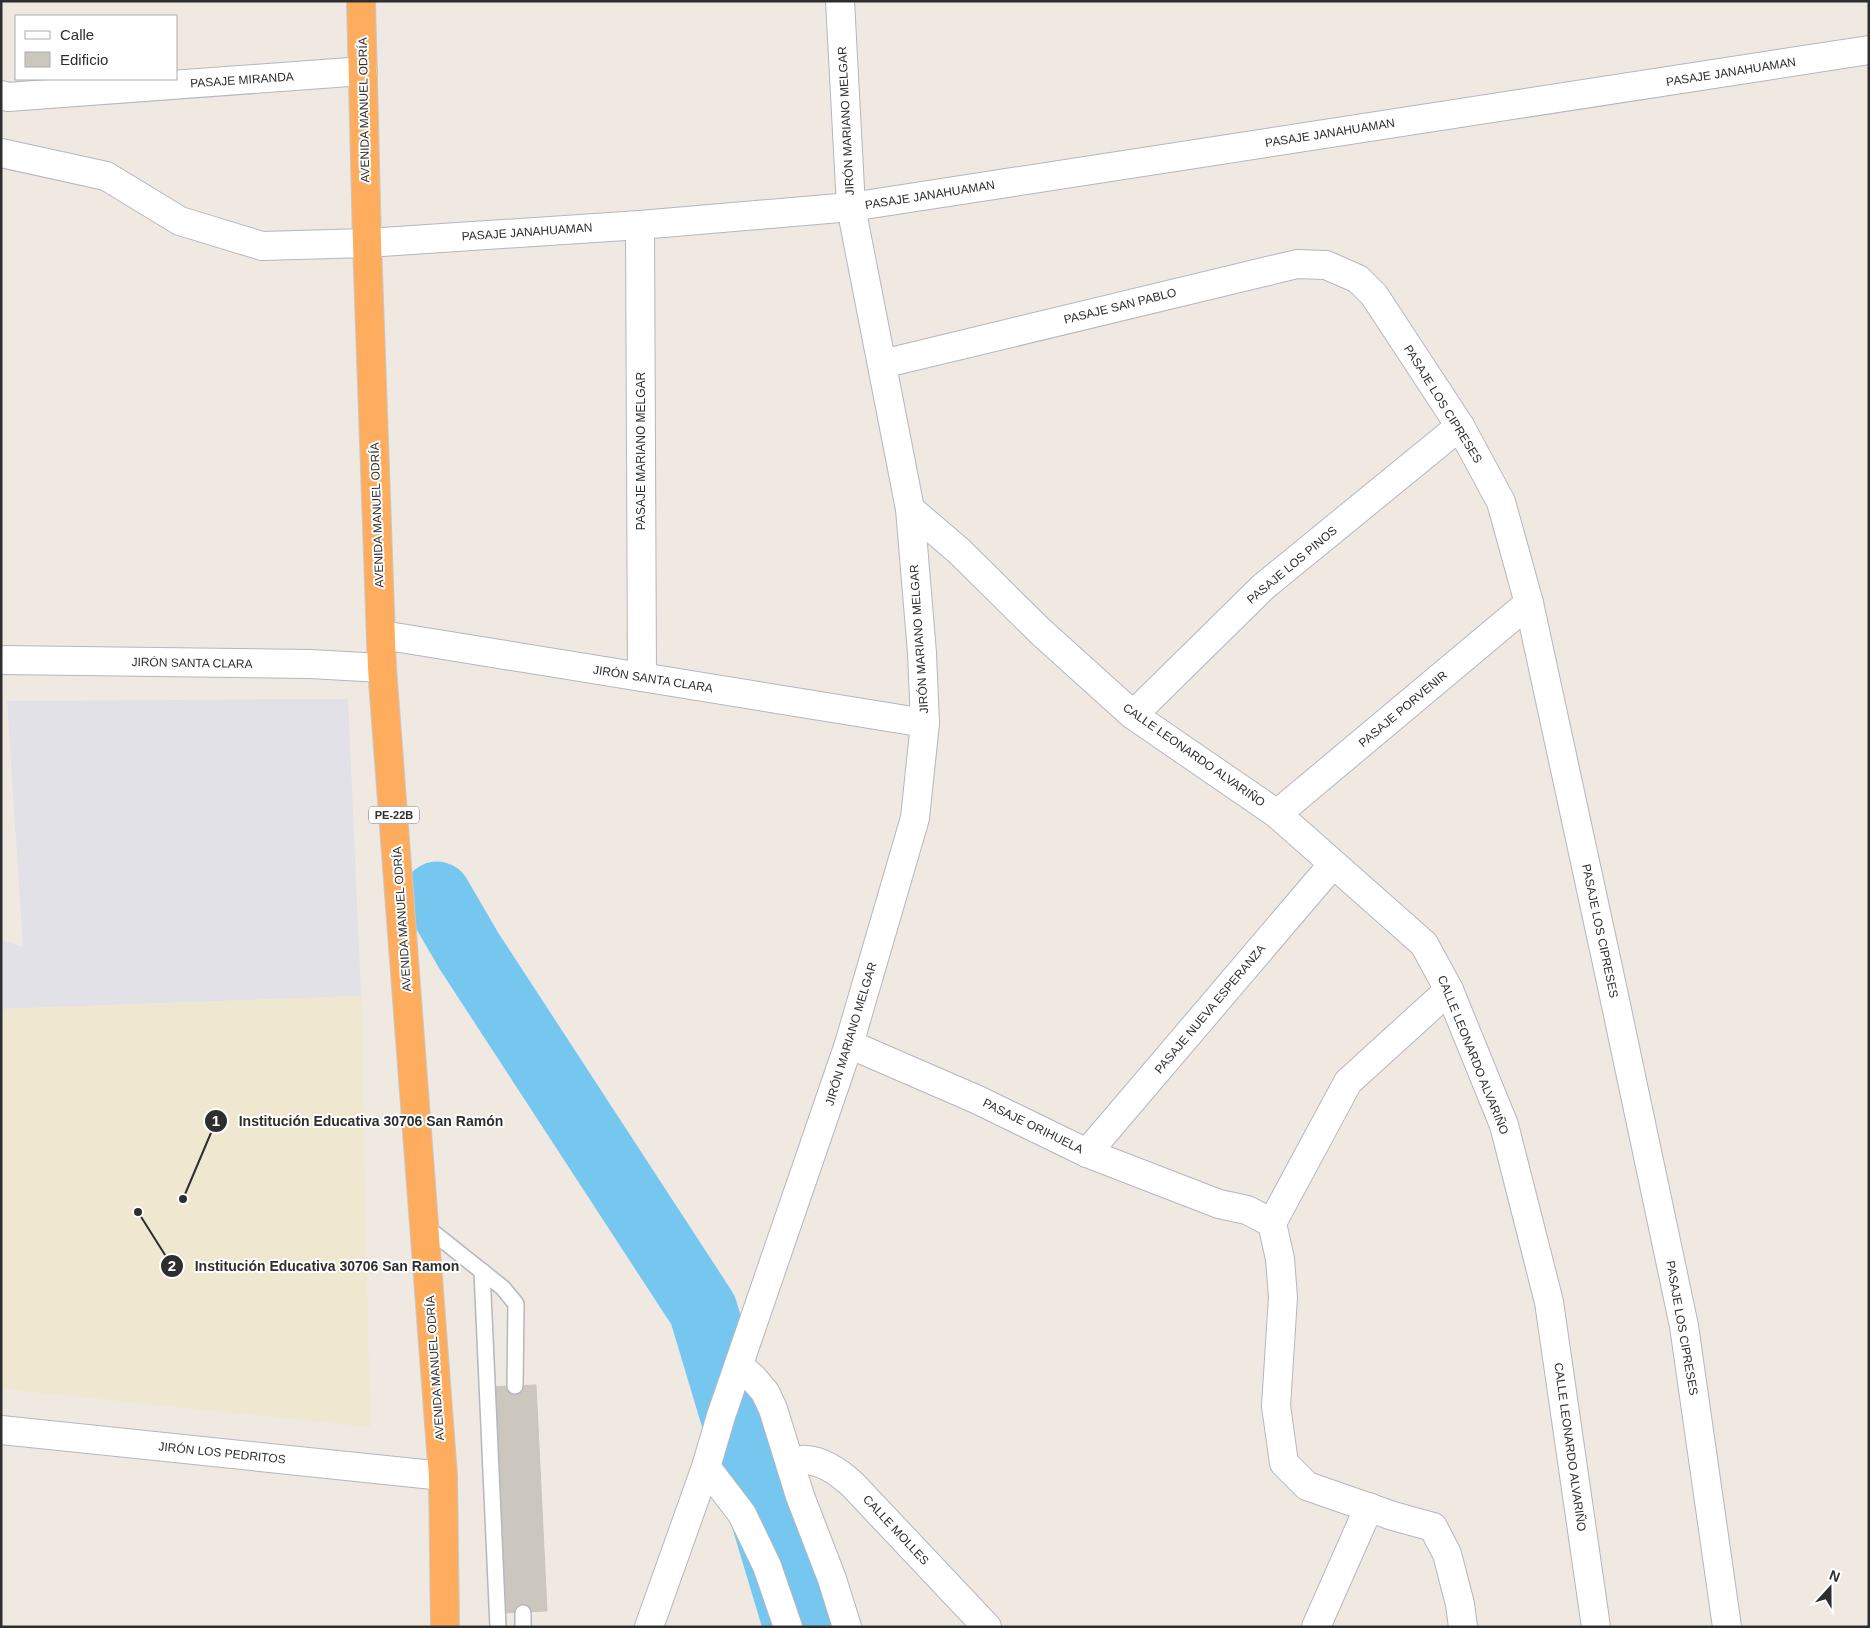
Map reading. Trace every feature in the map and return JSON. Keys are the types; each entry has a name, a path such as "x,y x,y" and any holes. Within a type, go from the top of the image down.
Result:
{"highway":[{"name":"AVENIDA MANUEL ODRÍA","path":"361,1 367,243 382,668 443,1476 444,1627"}],"street":[{"name":"JIRÓN MARIANO MELGAR","path":"649,1627 706,1467 721,1416 849,1044 915,818 925,723 922,652 910,509 851,207 840,1"},
{"name":"PASAJE JANAHUAMAN","path":"1,153 106,176 180,221 262,246 367,243 640,225 851,207 1869,50"},
{"name":"PASAJE MIRANDA","path":"1,95 8,97 363,71"},
{"name":"PASAJE MARIANO MELGAR","path":"640,225 642,677"},
{"name":"PASAJE SAN PABLO","path":"882,364 1297,264 1326,265 1358,278"},
{"name":"PASAJE LOS CIPRESES","path":"1358,278 1374,295 1460,426 1502,502 1529,603 1684,1326 1727,1627"},
{"name":"PASAJE LOS PINOS","path":"1133,715 1263,587 1460,426"},
{"name":"CALLE LEONARDO ALVARIÑO","path":"910,509 959,551 1041,632 1133,715 1277,814 1424,944 1449,990 1504,1125 1549,1302 1596,1627"},
{"name":"PASAJE PORVENIR","path":"1277,814 1529,603"},
{"name":"JIRÓN SANTA CLARA","path":"382,634 925,723"},
{"name":"JIRÓN SANTA CLARA","path":"1,660 310,664 382,668"},
{"name":"PASAJE NUEVA ESPERANZA","path":"1087,1153 1333,864"},
{"path":"1449,990 1348,1082 1272,1223 1280,1259 1283,1297 1276,1406 1284,1463 1307,1486 1433,1527 1447,1554 1460,1604 1463,1627"},
{"name":"PASAJE ORIHUELA","path":"849,1044 978,1100 1087,1153 1219,1204 1247,1210 1272,1223"},
{"path":"737,1370 753,1378 765,1392 773,1409 800,1496 832,1579 847,1627"},
{"name":"JIRÓN LOS PEDRITOS","path":"1,1430 443,1476"},
{"name":"CALLE MOLLES","path":"790,1463 805,1460 823,1464 853,1484 987,1627"},
{"path":"706,1467 742,1514 767,1566 788,1627"},
{"path":"1316,1627 1369,1507"}],"lane":[{"path":"425,1226 503,1288 516,1304 515,1386"},
{"path":"482,1271 498,1627"}],"shaded area":[{"path":"348,699 361,996 1,1009 1,940 23,947 7,701"},
{"path":"361,996 370,1427 1,1389 1,1009"}],"building":[{"path":"536,1385 547,1611 500,1613 489,1387"}],"waterway":[{"path":"437,896 469,951 703,1310 798,1627"}],"place":[{"name":"Institución Educativa 30706 San Ramón","path":"183,1199"},
{"name":"Institución Educativa 30706 San Ramon","path":"138,1212"}]}
